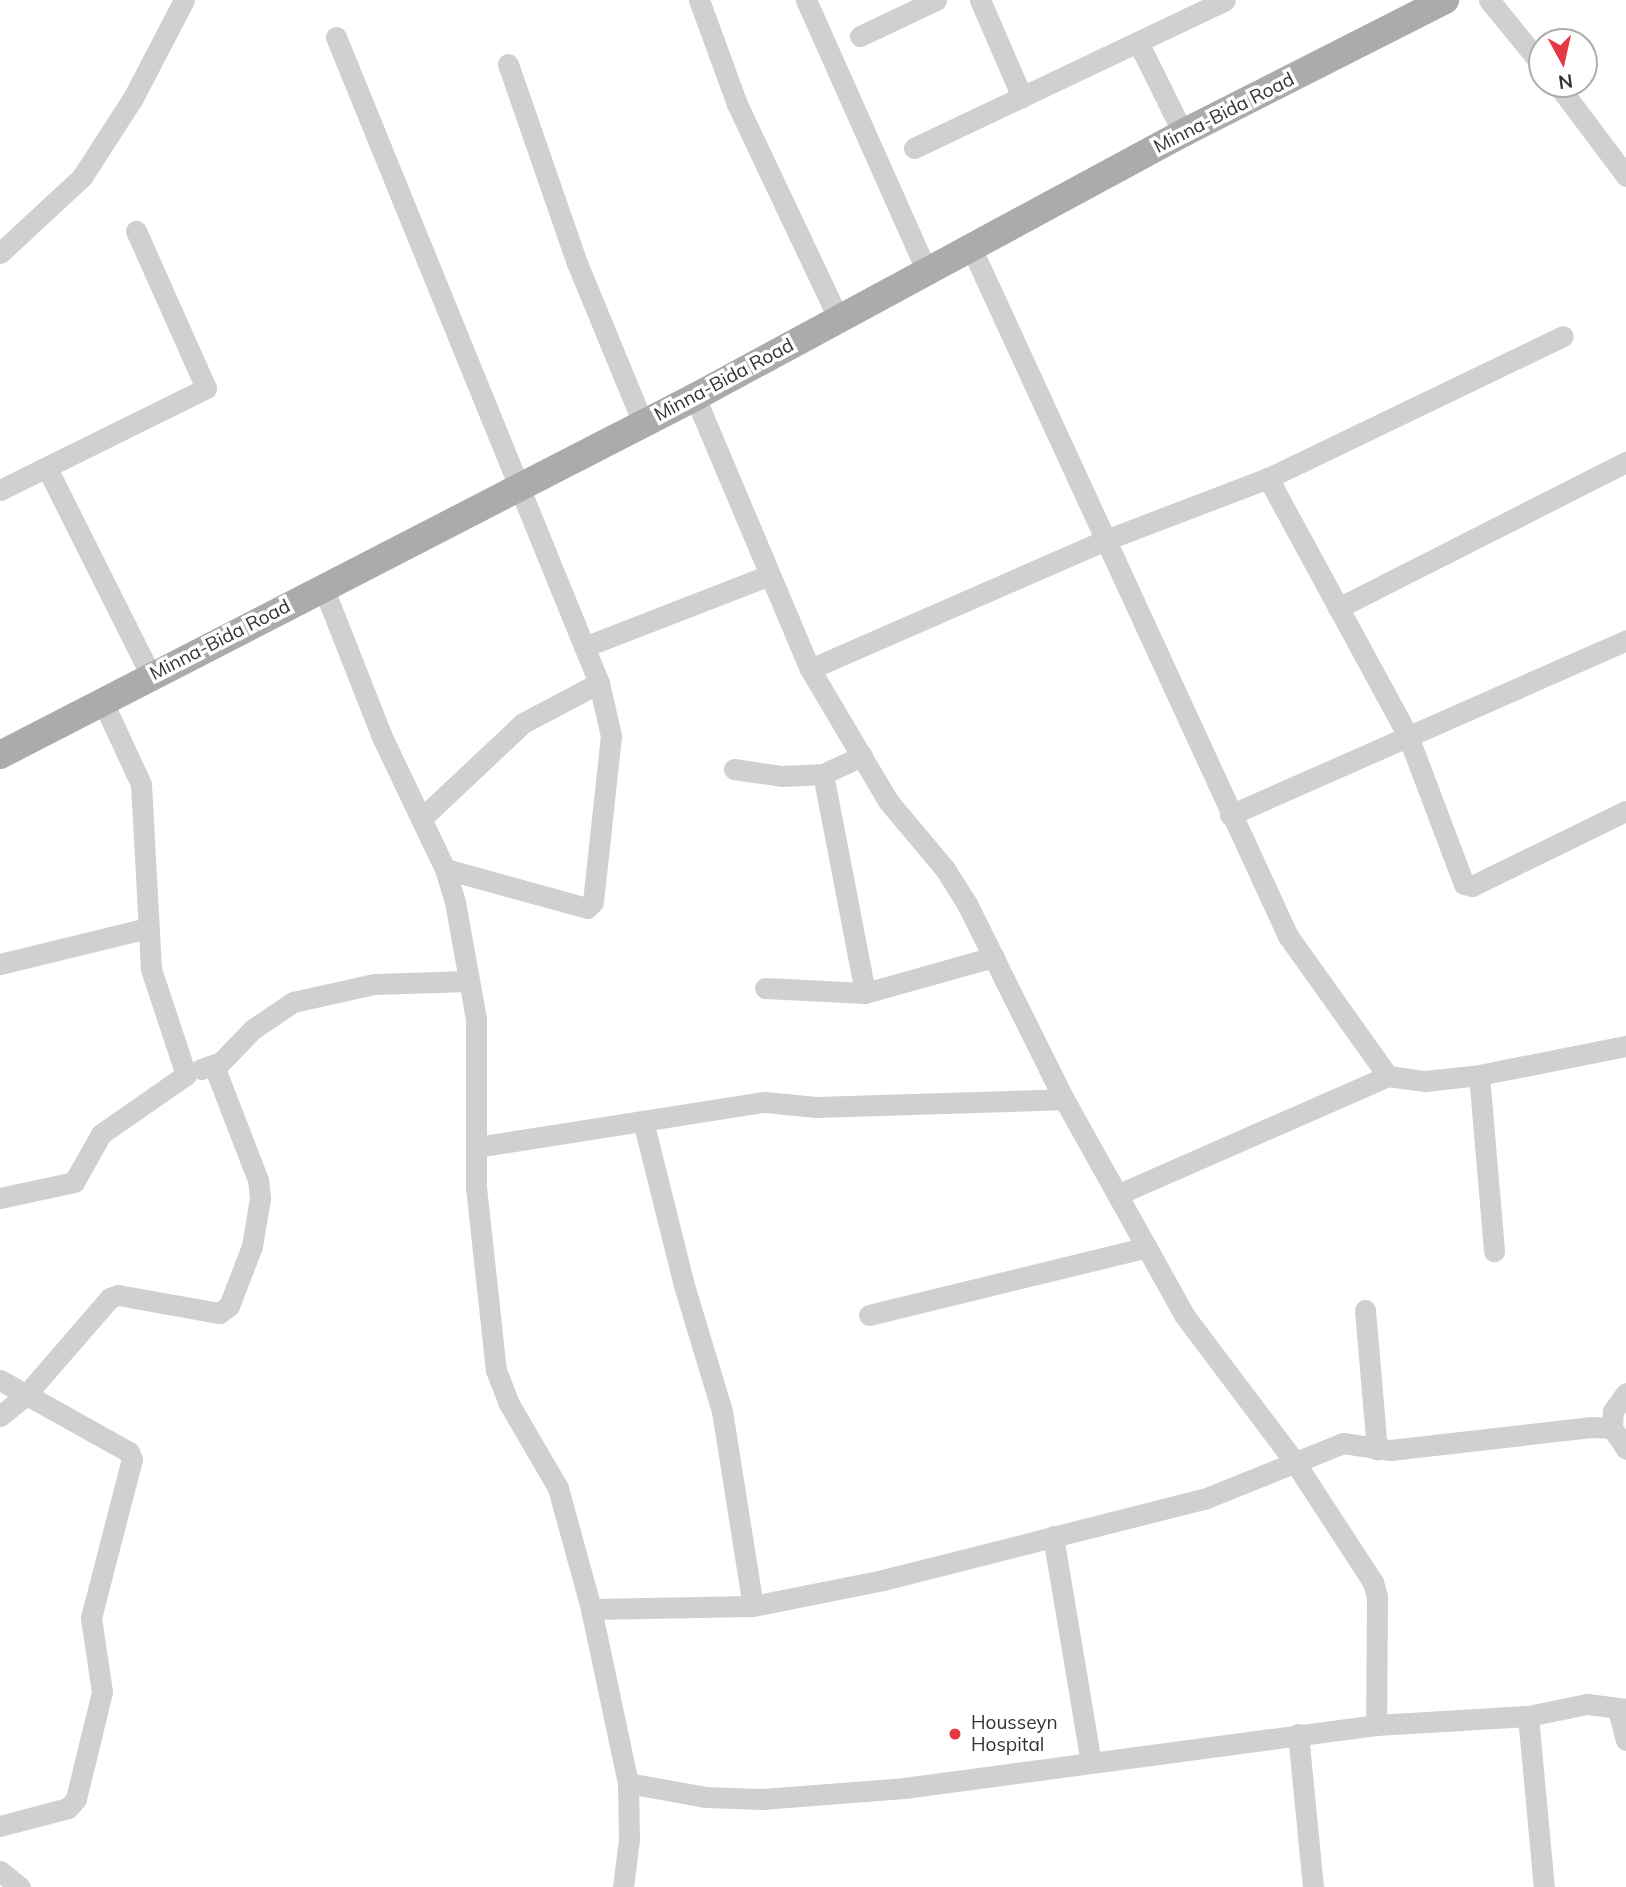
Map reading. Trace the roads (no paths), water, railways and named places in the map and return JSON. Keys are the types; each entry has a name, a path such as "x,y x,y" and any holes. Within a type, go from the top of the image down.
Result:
{"main road":[{"name":"Minna-Bida Road","path":"0,755 695,397 970,245 1445,0"}],"street":[{"path":"0,253 82,177 133,98 184,0"},
{"path":"699,0 737,104 838,318"},
{"path":"806,0 926,270"},
{"path":"860,36 936,0"},
{"path":"980,0 1021,97"},
{"path":"914,148 1225,0"},
{"path":"1489,0 1528,48"},
{"path":"336,37 599,683 611,755 593,902 579,908 445,869"},
{"path":"1138,42 1183,133"},
{"path":"508,64 577,263 643,423"},
{"path":"1568,98 1626,176"},
{"path":"0,490 48,470 206,388 136,231"},
{"path":"970,245 1103,541 1287,936 1388,1076"},
{"path":"810,668 1103,541 1268,478 1563,336"},
{"path":"695,397 810,668 888,801 945,869 994,957 1064,1098 1184,1315 1294,1461 1373,1582 1377,1597 1376,1725"},
{"path":"1338,608 1626,462"},
{"path":"48,470 151,676"},
{"path":"1268,478 1408,736 1464,884 1472,886 1626,811"},
{"path":"584,647 770,575"},
{"path":"323,587 383,739 445,869 476,1019 476,1187 496,1370 508,1402 558,1488 591,1609 628,1783 629,1839 623,1887"},
{"path":"1230,815 1626,640"},
{"path":"421,819 523,723 599,683"},
{"path":"102,701 141,784 152,969 186,1075"},
{"path":"734,769 782,776 823,774 862,756"},
{"path":"823,774 865,993"},
{"path":"0,964 148,928"},
{"path":"765,988 865,993 994,957"},
{"path":"1,1194 74,1182 101,1134 186,1075 214,1066 253,1029 293,1002 374,984 469,981"},
{"path":"1119,1194 1388,1076 1424,1081 1479,1075 1626,1046"},
{"path":"0,1416 25,1396 110,1298 118,1295 219,1313 229,1306 252,1246 260,1198 258,1180 214,1066"},
{"path":"1479,1075 1494,1251"},
{"path":"476,1147 765,1102 816,1107 1064,1098"},
{"path":"643,1121 677,1261 722,1411 753,1606"},
{"path":"869,1315 1147,1247"},
{"path":"1365,1310 1377,1449"},
{"path":"0,1380 129,1452 132,1460 91,1618 102,1692 76,1800 68,1808 0,1826"},
{"path":"1626,1393 1613,1411 1612,1427 1626,1449"},
{"path":"591,1609 753,1606 883,1580 1204,1499 1343,1443 1377,1449 1612,1427"},
{"path":"1053,1536 1091,1762"},
{"path":"628,1783 705,1797 762,1799 904,1788 1298,1734 1376,1725 1528,1716 1587,1704 1622,1709 1626,1741"},
{"path":"1528,1716 1544,1887"},
{"path":"1298,1734 1313,1887"},
{"path":"0,1871 20,1887"}],"place":[{"name":"Housseyn Hospital","path":"955,1734"}]}
